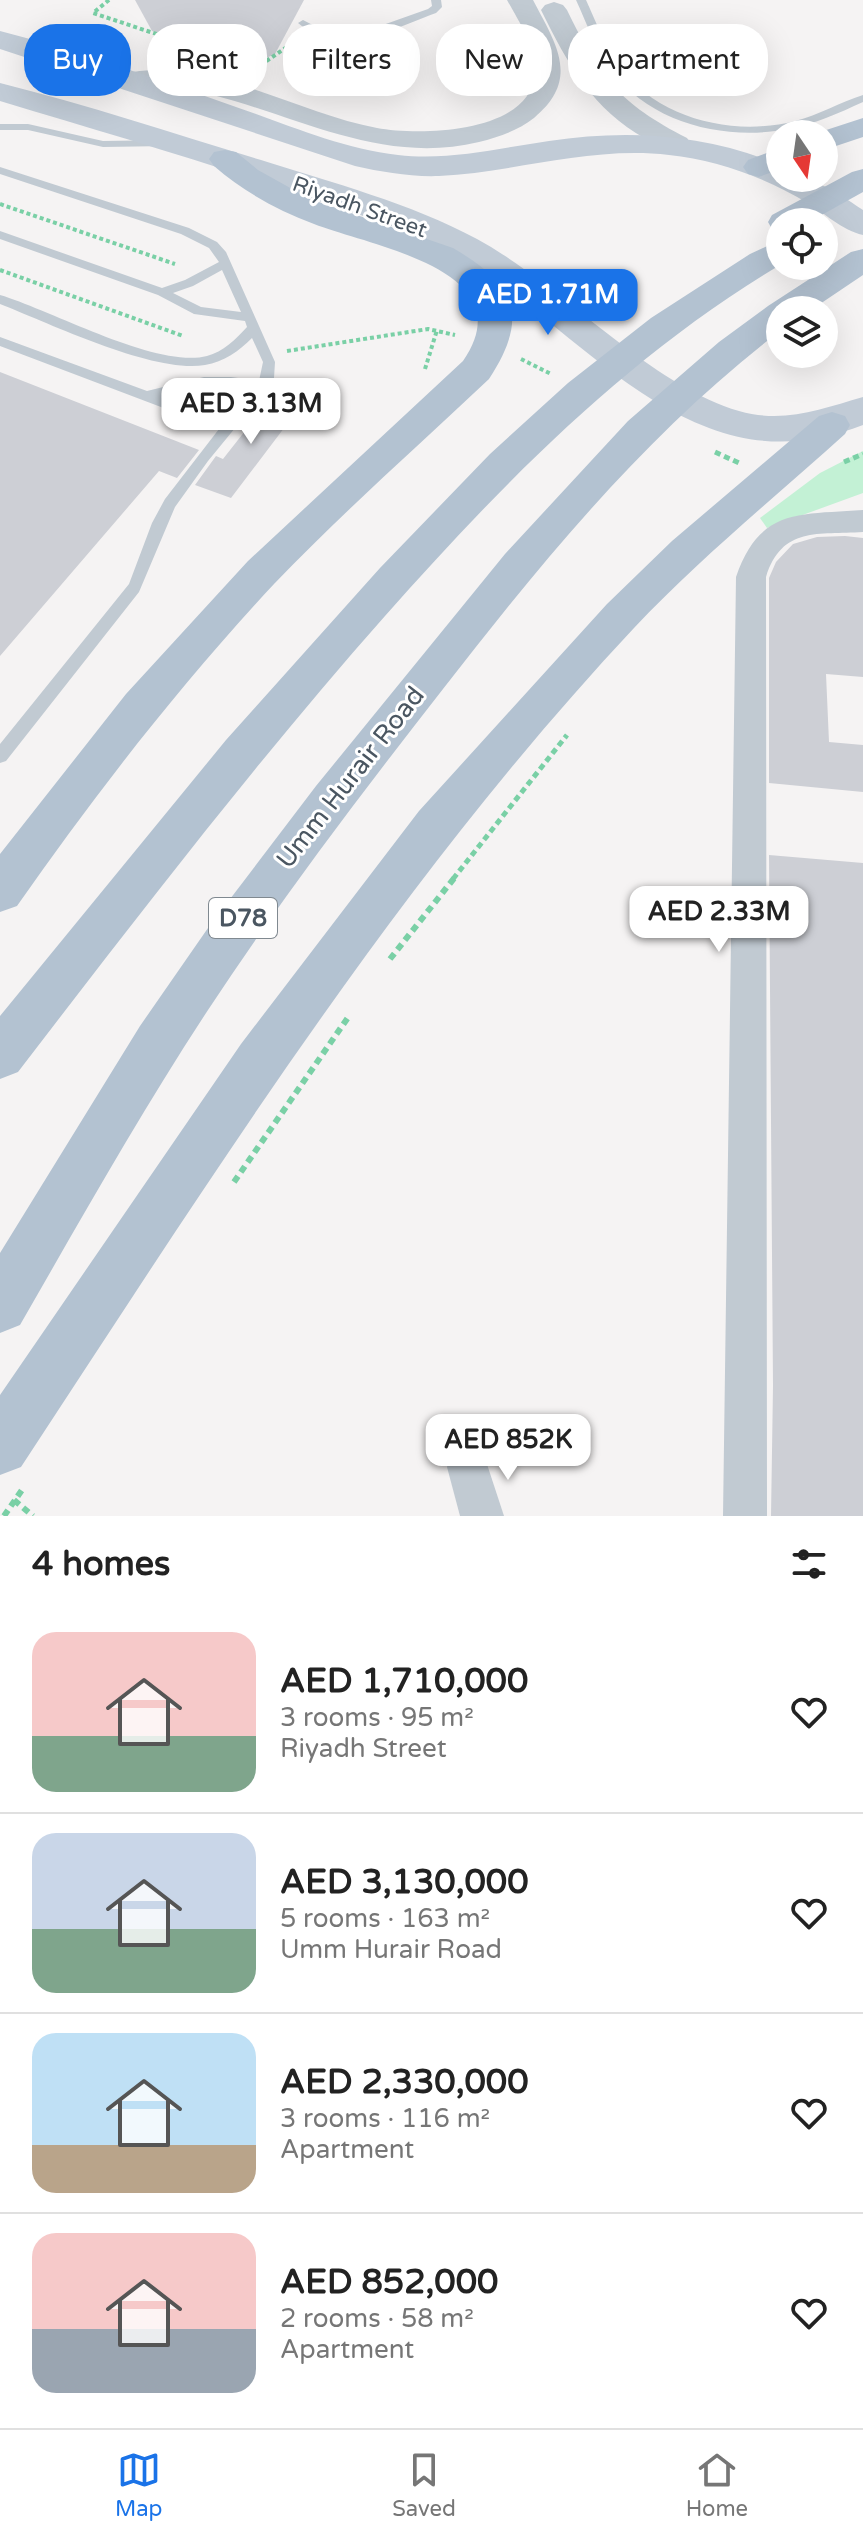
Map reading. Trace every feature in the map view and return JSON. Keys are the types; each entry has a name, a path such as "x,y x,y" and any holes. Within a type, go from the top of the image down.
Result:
{"main road":[{"name":"Riyadh Street","path":"0,40 132,80 367,160 436,167 471,165 591,145 677,144 766,168"},
{"name":"Riyadh Street","path":"0,92 171,142 382,211 463,245 515,277 687,404 725,420 761,428 798,429 849,438"},
{"path":"838,136 863,127"},
{"path":"0,891 111,744 233,602 287,546 476,370 493,346 497,325 493,304 482,285 464,269 441,256 274,196 255,185 225,159"},
{"path":"822,208 863,179"},
{"name":"Riyadh Street","path":"813,192 863,225"},
{"path":"838,221 863,208"},
{"path":"0,1055 208,790 312,669 449,518 577,392 766,248"},
{"path":"808,296 863,260"},
{"name":"Umm Hurair Road","path":"0,1305 157,1044 344,780 524,556 613,458 711,367 766,325"},
{"path":"16,1460 259,1061 435,825 547,694 686,552 772,479 849,438"}],"street":[{"path":"132,80 187,81 376,137 412,141 446,140 479,134 509,123 530,108 546,91 551,75 549,60 520,0"},
{"path":"549,0 585,73 597,89 632,119 677,144"},
{"path":"745,1516 751,577 755,558 764,543 780,531 799,526 863,521"},
{"path":"468,1467 482,1516"}],"lane":[{"path":"395,24 432,11 437,7 436,0"},
{"path":"581,0 614,67 624,79 652,102 696,122 756,130 786,127 812,120 863,98"},
{"path":"0,127 28,127 111,145 171,142"},
{"path":"0,170 200,237 213,245 226,263 253,322 267,355 269,370 262,386 170,502 159,524 149,561 134,588 0,756"},
{"path":"0,235 162,292 207,313 253,322"},
{"path":"162,292 189,283 226,263"},
{"path":"0,299 173,362 204,362 220,357 233,349 253,322"},
{"path":"0,341 228,427"},
{"path":"146,396 214,379 227,378 262,386"}],"path":[{"path":"109,0 93,13 250,65 265,62 283,47"},
{"path":"0,270 184,337"},
{"path":"267,355 428,329 493,346 564,380"},
{"path":"706,448 772,479"},
{"path":"387,963 570,730"},
{"path":"232,1185 350,1015"},
{"path":"4,1516 14,1500 16,1460"},
{"path":"14,1500 33,1516"}],"green space":[{"path":"863,451 863,493 767,528 760,518 820,473"}],"building":[{"path":"135,0 304,0 291,24 283,24 283,39 275,54 267,58 267,24 148,24"},
{"path":"0,372 199,450 177,478 159,471 0,656"},
{"path":"278,389 306,399 231,498 195,485 216,456 223,459"},
{"path":"817,537 863,538 863,677 826,674 829,742 863,745 863,792 769,783 769,578 776,562 793,544"},
{"path":"769,855 863,863 863,1516 771,1516"}]}
